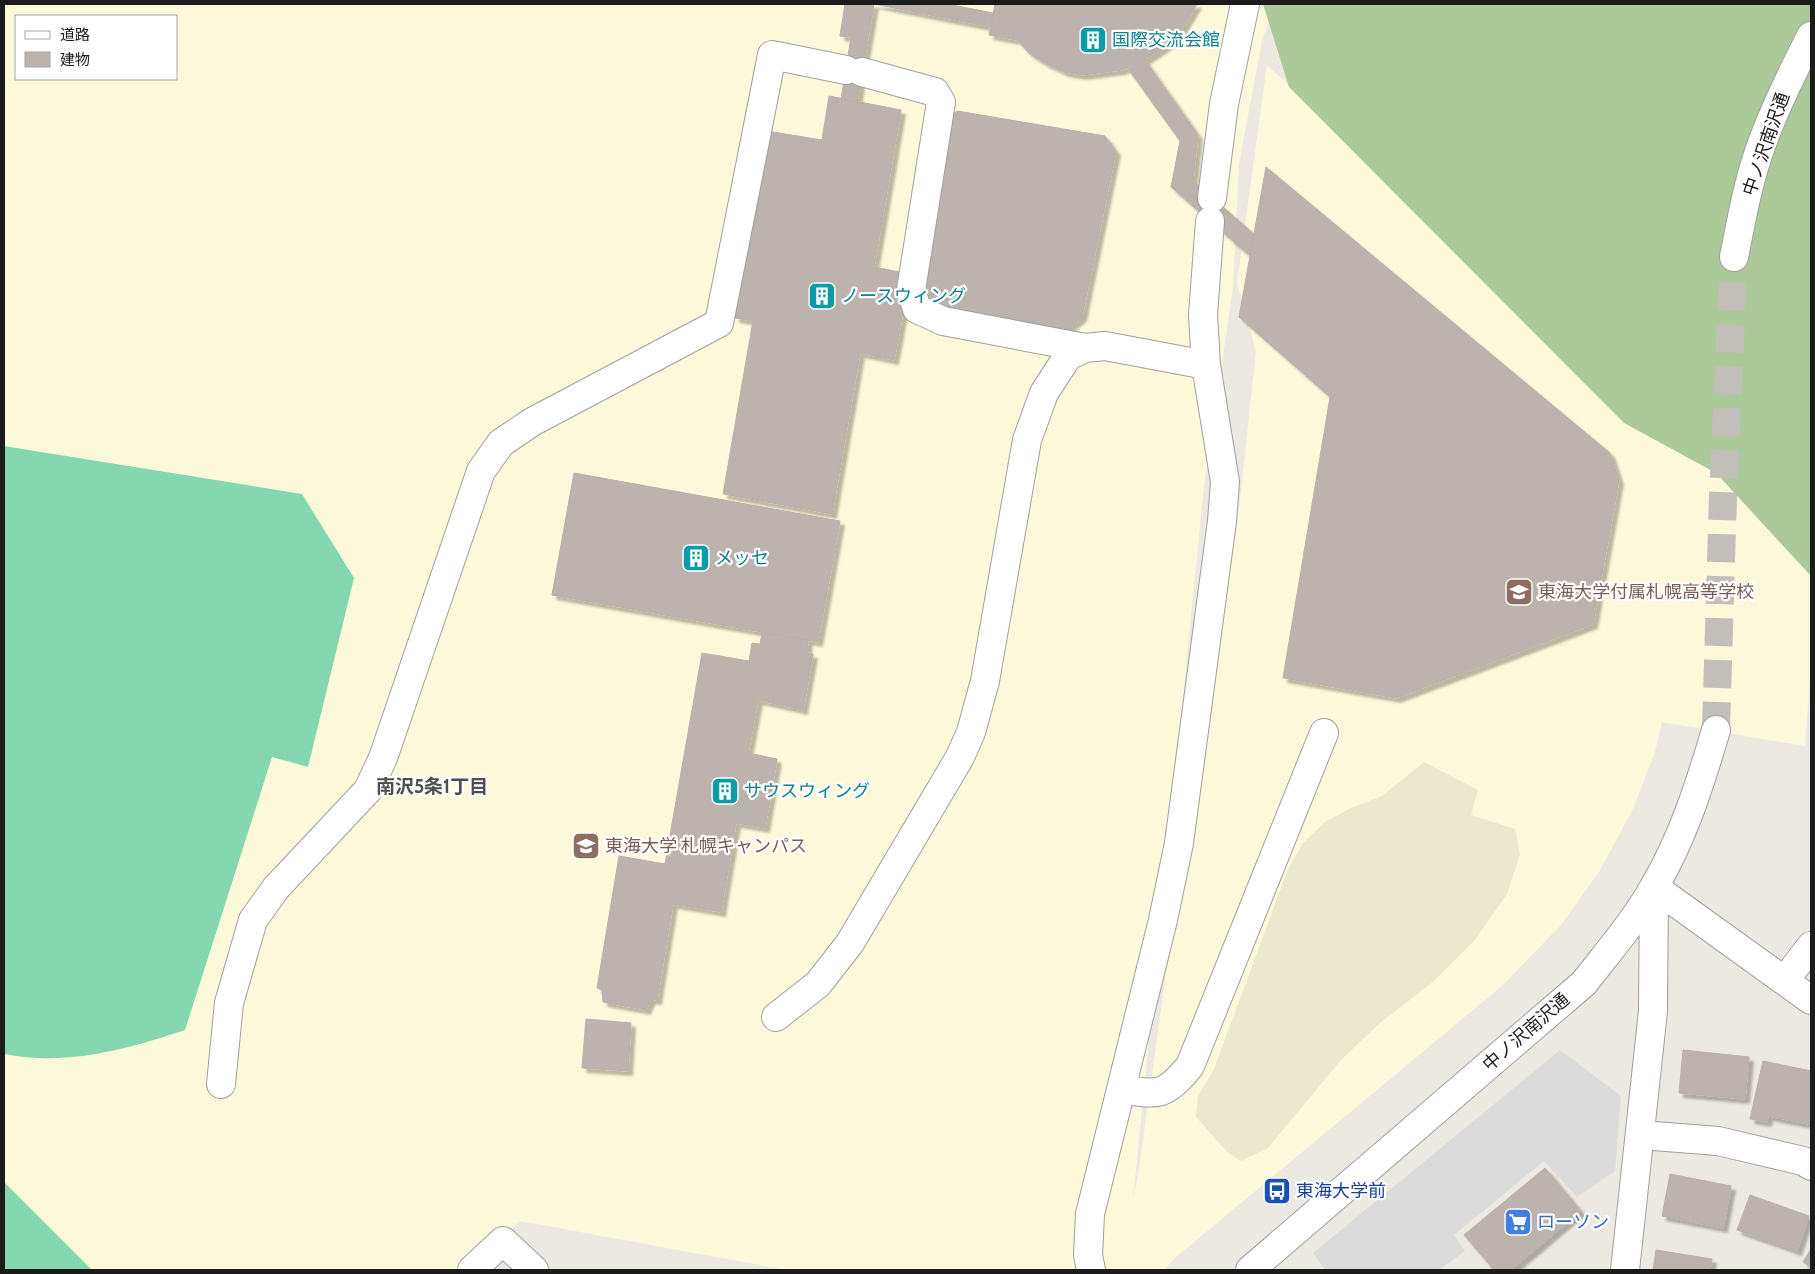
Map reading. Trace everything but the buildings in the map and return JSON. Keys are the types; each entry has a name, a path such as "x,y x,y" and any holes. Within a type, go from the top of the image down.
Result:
{"street":[{"path":"1091,1270 1088,1255 1090,1214 1163,920 1179,843 1222,521 1225,482 1206,365 1202,315 1211,209 1224,104 1245,4"},
{"name":"中ノ沢南沢通","path":"1734,257 1746,198 1764,138 1786,86 1811,36"},
{"path":"221,1084 229,1003 253,920 276,888 368,790 383,758 481,470 501,443 532,422 719,323 772,55 854,71 935,92 941,102 910,290 917,309 943,322 1085,348 1105,346 1206,365"},
{"path":"776,1017 818,984 850,943 960,758 976,717 985,682 1027,440 1044,393 1068,356 1085,348"},
{"name":"中ノ沢南沢通","path":"1250,1270 1584,982 1618,939 1654,887 1699,789 1716,730"},
{"path":"1121,1089 1154,1094 1165,1090 1180,1078 1190,1066 1324,733"},
{"path":"1654,887 1811,1000"},
{"path":"1625,1270 1653,1011 1654,887"},
{"path":"1785,980 1811,946"},
{"path":"1641,1134 1718,1141 1803,1161 1811,1166"},
{"path":"472,1270 503,1241 534,1270"}],"shaded area":[{"name":"東海大学 札幌キャンパス","path":"4,4 1275,4 1262,41 1239,164 1233,288 1204,486 1133,1200 1139,1169 1186,826 1238,518 1256,351 1237,283 1267,65 1581,360 1811,418 1811,666 1805,746 1662,722 1655,752 1633,809 1599,872 1561,925 1503,985 1175,1258 1164,1270 787,1270 520,1221 464,1270 4,1270"},
{"path":"1560,1050 1621,1096 1615,1171 1577,1197 1544,1161 1454,1235 1465,1251 1439,1270 1325,1270 1313,1253"}],"green space":[{"path":"1263,4 1811,4 1811,576 1716,473 1624,423 1289,87"},
{"path":"4,446 302,494 354,578 308,767 272,757 185,1030 118,1050 96,1054 50,1058 4,1054"},
{"path":"1424,762 1478,790 1471,815 1515,829 1520,854 1507,894 1474,941 1434,981 1380,1023 1341,1060 1268,1148 1241,1161 1227,1152 1196,1117 1198,1096 1214,1069 1288,869 1303,843 1325,822 1351,808 1382,796"},
{"path":"4,1182 92,1270 4,1270"}],"tunnel":[{"path":"1716,730 1723,495 1734,257"}],"place":[{"name":"国際交流会館","path":"1093,40"},
{"name":"ノースウィング","path":"822,296"},
{"name":"メッセ","path":"696,558"},
{"name":"東海大学付属札幌高等学校","path":"1519,592"},
{"name":"サウスウィング","path":"725,791"},
{"name":"東海大学 札幌キャンパス","path":"586,846"},
{"name":"東海大学前","path":"1277,1191"},
{"name":"ローソン","path":"1518,1222"}],"district":[{"name":"南沢5条1丁目","path":"432,786"}]}
